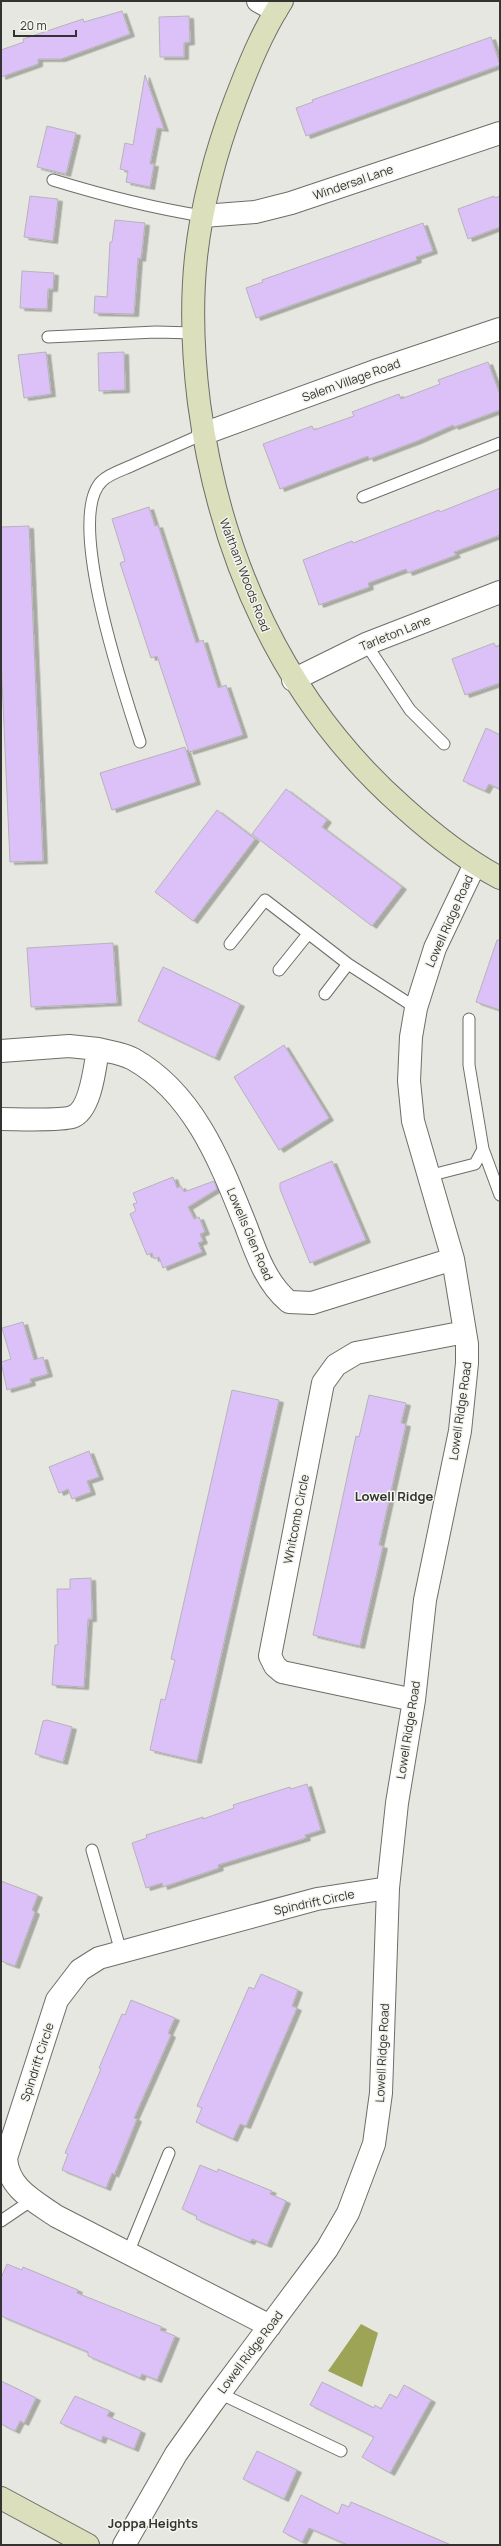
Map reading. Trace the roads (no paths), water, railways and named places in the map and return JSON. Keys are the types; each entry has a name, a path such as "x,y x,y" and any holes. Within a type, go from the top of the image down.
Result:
{"street":[{"name":"Waltham Woods Road","path":"272,4 258,46 226,125 203,216 196,258 194,333 204,434 221,512 236,556 270,638 293,680 319,718 360,768 424,826 474,864 500,878"},
{"name":"Windersal Lane","path":"203,216 254,212 291,204 500,133"},
{"name":"Salem Village Road","path":"204,434 374,371 500,329"},
{"name":"Tarleton Lane","path":"293,680 366,644 500,592"},
{"name":"Lowell Ridge Road","path":"124,2545 176,2454 219,2393 327,2250 348,2214 374,2144 381,2093 388,1888 397,1803 414,1700 425,1600 460,1430 465,1394 467,1363 465,1332 453,1259 413,1121 409,1081 411,1037 416,1008 435,948 474,864"},
{"name":"Lowells Glen Road","path":"1,1050 69,1046 98,1049 133,1059 170,1088 189,1109 223,1170 255,1250 272,1285 289,1302 312,1303 453,1259"},
{"path":"1,1119 73,1117 82,1109 89,1095 98,1049"},
{"name":"Whitcomb Circle","path":"414,1700 282,1672 275,1666 270,1656 323,1383 336,1365 356,1353 465,1332"},
{"name":"Spindrift Circle","path":"270,2326 153,2264 128,2253 56,2216 32,2200 15,2185 9,2176 6,2158 57,2000 80,1970 99,1958 317,1899 388,1888"},
{"path":"1,2498 88,2545"}],"lane":[{"path":"53,180 109,196 176,212 203,216"},
{"path":"48,337 156,332 194,333"},
{"path":"140,742 118,670 100,598 90,530 91,502 96,488 109,476 204,434"},
{"path":"363,497 500,443"},
{"path":"366,644 410,710 444,744"},
{"path":"230,944 265,900 348,964 416,1008"},
{"path":"278,970 308,934"},
{"path":"325,994 348,964"},
{"path":"469,1019 470,1065 483,1149 500,1195"},
{"path":"428,1176 475,1164 483,1149"},
{"path":"92,1850 121,1952"},
{"path":"128,2253 169,2152"},
{"path":"1,2221 32,2200"},
{"path":"219,2393 341,2451"}],"district":[{"name":"Lowell Ridge","path":"394,1496"},
{"name":"Joppa Heights","path":"153,2523"}]}
